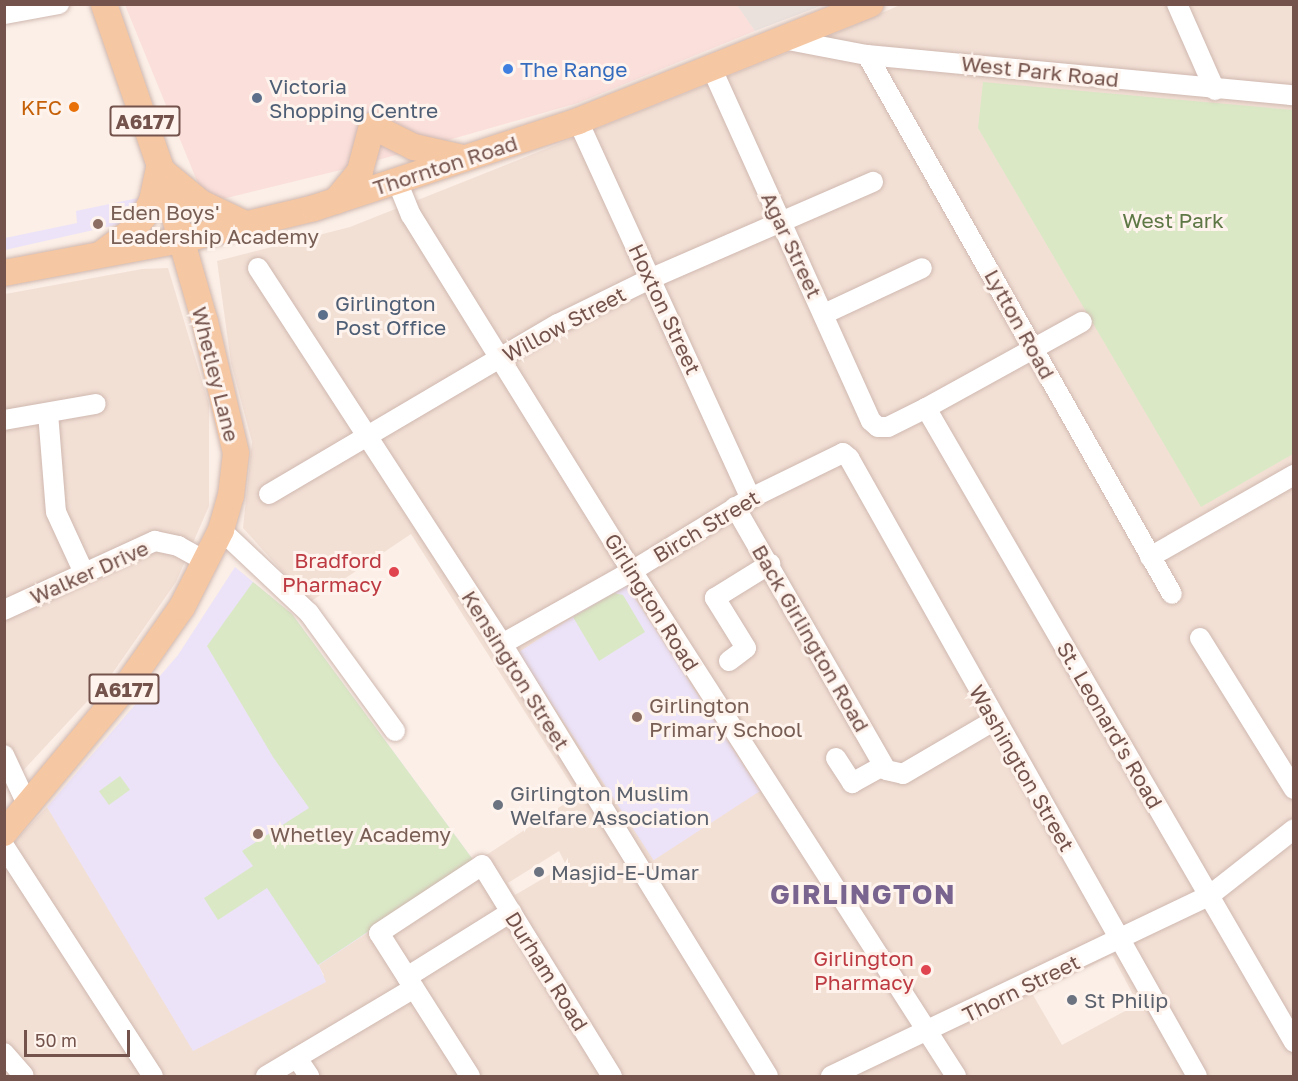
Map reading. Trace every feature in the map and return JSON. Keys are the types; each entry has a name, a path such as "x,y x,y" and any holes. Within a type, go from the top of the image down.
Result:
{"main road":[{"name":"A6177","path":"104,4 160,168 181,240"},
{"name":"Thornton Road","path":"4,273 181,240 336,201 579,121 788,40 870,4"},
{"path":"336,201 360,171 372,126 414,147 465,159"},
{"path":"102,254 131,232 144,216 152,201 160,168 201,203 245,224"},
{"name":"Whetley Lane","path":"4,833 125,688 182,607 222,530 231,496 236,453 181,240"}],"street":[{"path":"4,14 59,4"},
{"path":"1177,4 1215,90"},
{"name":"West Park Road","path":"788,40 867,55 1215,90 1293,95"},
{"name":"Lytton Road","path":"867,55 1172,594"},
{"name":"Agar Street","path":"712,69 871,421 888,427 926,408"},
{"name":"Hoxton Street","path":"579,121 652,278 743,502"},
{"name":"Girlington Road","path":"398,181 411,216 632,571 956,1077"},
{"name":"Willow Street","path":"269,494 364,435 500,357 652,278 873,182"},
{"name":"Kensington Street","path":"258,268 364,435 502,644 768,1077"},
{"path":"824,314 922,268"},
{"path":"926,408 1082,322"},
{"path":"4,420 96,404"},
{"name":"St. Leonard's Road","path":"926,408 1293,1042"},
{"path":"48,413 56,512 84,573"},
{"name":"Birch Street","path":"502,644 632,571 743,502 833,455 843,453 849,458"},
{"name":"Washington Street","path":"849,458 1197,1077"},
{"path":"1150,557 1293,475"},
{"name":"Back Girlington Road","path":"743,502 770,564 884,768"},
{"path":"222,530 309,613 395,731"},
{"name":"Walker Drive","path":"4,610 155,541 178,546 207,562"},
{"path":"729,661 746,648 715,598 770,564"},
{"path":"1200,638 1293,789"},
{"path":"836,758 852,783 884,768 903,774 995,720"},
{"path":"4,755 27,804"},
{"name":"Thorn Street","path":"831,1077 929,1033 1209,896 1293,829"},
{"path":"4,846 153,1077"},
{"name":"Durham Road","path":"410,982 379,933 482,865 612,1077"},
{"path":"266,1077 511,912"},
{"path":"410,982 470,1077"},
{"path":"4,1053 24,1077"},
{"path":"297,1058 309,1077"}],"shaded area":[{"path":"737,4 755,31 578,103 357,166 206,203 125,5"},
{"path":"737,5 823,5 755,31"},
{"path":"900,5 1293,5 1293,1076 5,1076 4,853 47,807 206,1042 324,975 318,965 578,795 411,534 310,602 243,528 252,442 231,363 217,261 350,227 834,34","holes":["559,851 566,865 515,895 508,883","1112,955 1138,1004 1062,1045 1033,995"]},
{"name":"Eden Boys' Leadership Academy","path":"138,198 131,218 120,224 5,250 5,238 77,223 76,211"},
{"path":"168,268 209,404 209,506 176,582 109,678 5,790 5,294 142,269"},
{"name":"Whetley Academy","path":"235,567 292,614 474,861 319,965 326,982 193,1051 47,807 178,655"},
{"name":"Girlington Primary School","path":"625,583 760,791 654,860 518,652"}],"green space":[{"name":"West Park","path":"983,82 1293,110 1293,454 1201,507 978,128"},
{"path":"253,582 292,614 474,861 318,965 267,888 218,920 204,898 253,866 242,851 309,808 273,757 207,646"},
{"path":"614,593 623,595 645,632 599,661 573,617"},
{"path":"120,776 130,790 109,805 99,791"}],"place":[{"name":"The Range","path":"508,69"},
{"name":"Victoria Shopping Centre","path":"257,98"},
{"name":"KFC","path":"74,107"},
{"name":"Eden Boys' Leadership Academy","path":"98,224"},
{"name":"Girlington Post Office","path":"323,315"},
{"name":"Bradford Pharmacy","path":"394,572"},
{"name":"Girlington Primary School","path":"637,717"},
{"name":"Girlington Muslim Welfare Association","path":"498,805"},
{"name":"Whetley Academy","path":"258,834"},
{"name":"Masjid-E-Umar","path":"539,872"},
{"name":"Girlington Pharmacy","path":"926,970"},
{"name":"St Philip","path":"1072,1000"}],"district":[{"name":"GIRLINGTON","path":"863,895"}]}
